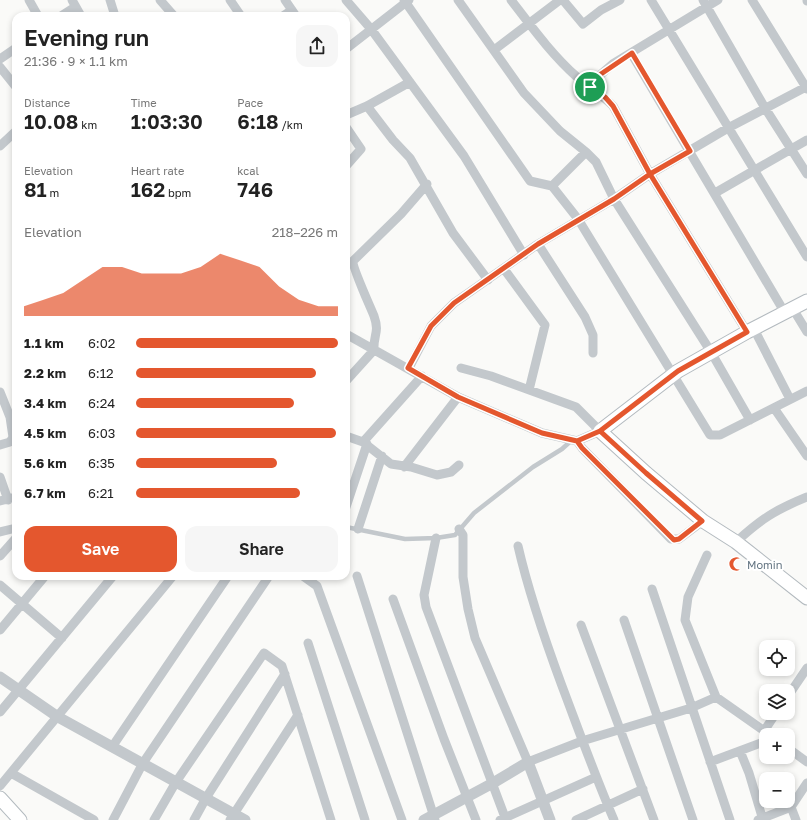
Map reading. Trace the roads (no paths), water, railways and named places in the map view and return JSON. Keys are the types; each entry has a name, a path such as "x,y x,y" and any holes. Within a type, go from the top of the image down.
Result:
{"main road":[{"path":"807,301 711,352 673,375 600,431 702,521 736,542 807,598"},
{"path":"0,798 15,818"}],"street":[{"path":"28,0 36,12"},
{"path":"110,0 114,12"},
{"path":"160,0 170,12"},
{"path":"230,0 238,12"},
{"path":"285,0 293,12"},
{"path":"346,0 370,29 464,156 524,255"},
{"path":"458,0 524,93 560,131 596,162 614,199 711,352 750,420"},
{"path":"511,0 577,78 605,97 613,106 650,174 750,331 790,399"},
{"path":"494,50 561,0 583,24 587,23 601,10 620,0"},
{"path":"652,0 807,257"},
{"path":"590,87 598,76 669,30 705,3 718,0"},
{"path":"408,368 431,326 454,303 538,244 614,199 650,174 728,128 806,88 752,0"},
{"path":"350,46 406,1 530,181 552,186 578,219 710,435 720,435 807,391"},
{"path":"65,12 74,3 79,12"},
{"path":"705,3 765,108 807,174"},
{"path":"0,59 12,51"},
{"path":"632,53 715,193 789,311 807,332"},
{"path":"0,67 12,80"},
{"path":"350,113 367,106 410,82"},
{"path":"367,106 393,140 410,158 427,184 453,233 488,280"},
{"path":"350,133 361,149 350,161"},
{"path":"0,146 12,135"},
{"path":"715,193 807,140"},
{"path":"552,186 586,152"},
{"path":"350,377 374,350 374,339 378,330 364,290 353,266 354,261 401,214 427,184"},
{"path":"538,244 585,317 593,335 593,353"},
{"path":"504,269 545,325 529,390"},
{"path":"350,336 458,397 542,433 575,440 600,431 576,407 490,376 461,368"},
{"path":"350,494 365,443 422,376"},
{"path":"0,392 10,417 12,427"},
{"path":"404,467 458,397"},
{"path":"774,408 807,456"},
{"path":"350,437 365,443 391,464 410,467 437,475 451,472 459,465"},
{"path":"0,445 10,442 12,440"},
{"path":"575,440 671,539 679,539 702,521"},
{"path":"358,529 382,456"},
{"path":"0,476 8,499"},
{"path":"736,542 758,522 777,510 807,497"},
{"path":"459,528 463,535 463,577 475,638 528,762 550,820"},
{"path":"0,532 12,529"},
{"path":"436,538 424,595 426,607 493,783 503,819 596,777"},
{"path":"0,556 12,542"},
{"path":"518,546 527,586 582,741 614,820"},
{"path":"707,555 688,597 685,620 716,697 760,728"},
{"path":"357,576 430,818 528,762 582,741 691,708 716,697"},
{"path":"0,630 43,580"},
{"path":"0,712 110,580"},
{"path":"0,786 170,580"},
{"path":"112,747 225,580"},
{"path":"113,820 143,763 266,580"},
{"path":"309,580 317,586 402,820"},
{"path":"0,585 62,638"},
{"path":"652,589 730,820"},
{"path":"393,599 466,797 476,820"},
{"path":"624,620 693,820"},
{"path":"581,625 654,820"},
{"path":"308,643 365,820"},
{"path":"154,820 176,782 264,653 282,666 331,820"},
{"path":"795,686 807,668"},
{"path":"194,820 206,798 285,674"},
{"path":"0,677 58,717 206,798 232,817 246,820"},
{"path":"232,817 298,715"},
{"path":"710,762 759,744"},
{"path":"740,751 749,773 761,819 789,808"},
{"path":"795,752 806,759"},
{"path":"11,773 94,820"},
{"path":"795,802 807,783"},
{"path":"576,820 643,789"},
{"path":"792,808 796,820"}],"lane":[{"path":"350,528 405,539 436,538 456,535 459,528 474,513 533,467 575,440"}],"place":[{"name":"Momin","path":"736,564"}]}
